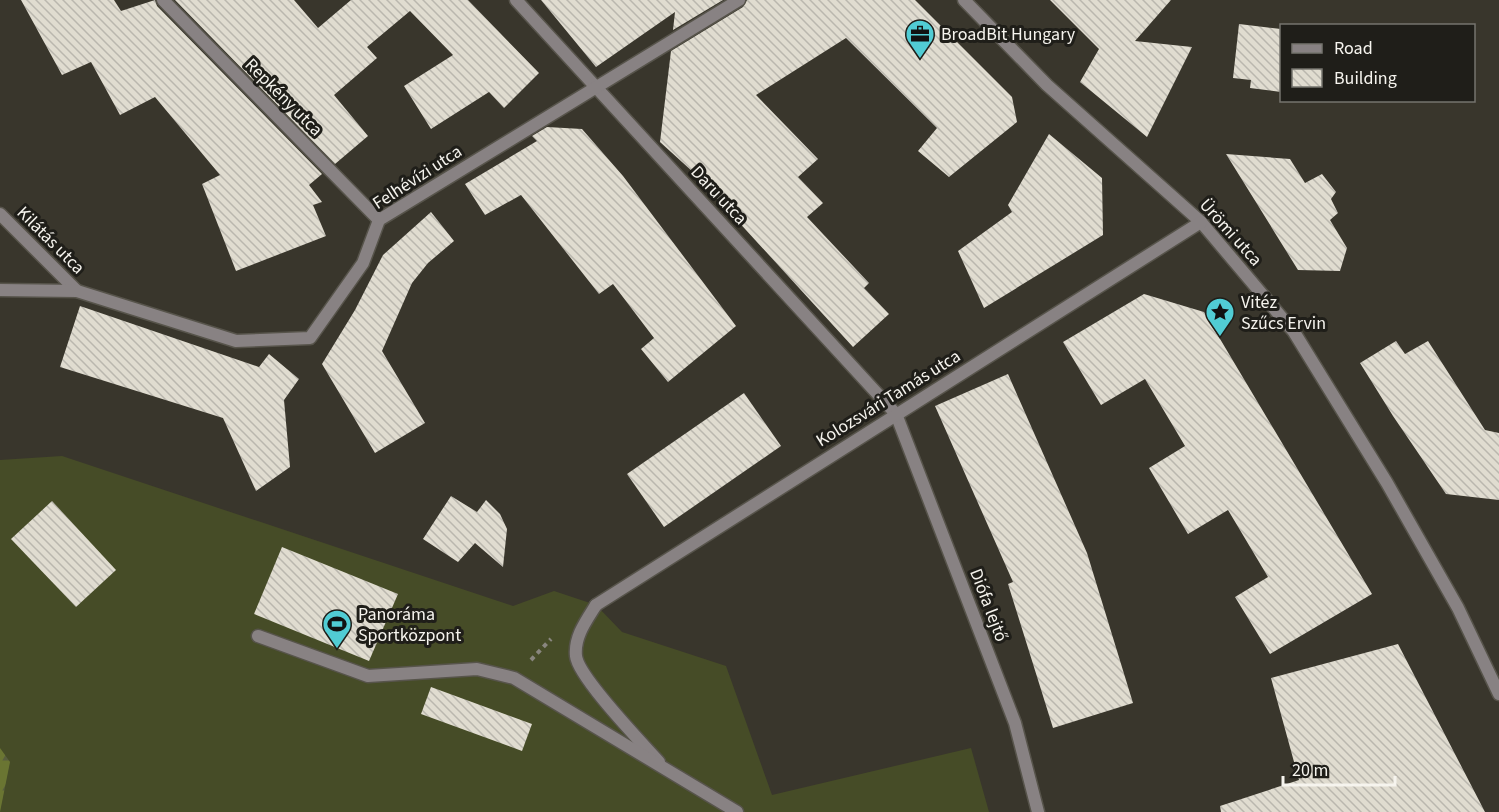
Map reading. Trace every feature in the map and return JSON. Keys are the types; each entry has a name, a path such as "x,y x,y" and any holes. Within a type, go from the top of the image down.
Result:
{"street":[{"name":"Repkény utca","path":"163,0 379,220"},
{"name":"Daru utca","path":"516,0 896,414"},
{"name":"Felhévízi utca","path":"0,290 77,291 236,341 310,338 363,263 379,220 594,86 739,0"},
{"name":"Ürömi utca","path":"964,0 1047,84 1201,222 1294,332 1399,504 1458,608 1499,694"},
{"name":"Kilátás utca","path":"0,214 77,291"},
{"name":"Kolozsvári Tamás utca","path":"667,772 593,686 576,658 580,631 596,605 1201,222"},
{"name":"Diófa lejtő","path":"896,414 1015,723 1038,812"},
{"path":"258,636 368,676 477,669 514,678 737,812"}],"path":[{"path":"514,678 553,637"}],"green space":[{"name":"Panoráma Sportközpont","path":"62,456 513,606 554,591 596,605 622,632 726,666 772,795 971,748 989,812 0,812 0,460"},
{"path":"0,748 10,762 0,812"}],"building":[{"path":"21,0 114,0 121,11 155,0 157,6 322,174 309,185 322,202 313,205 326,236 236,271 202,184 220,175 155,97 120,115 91,62 62,75"},
{"path":"175,0 294,0 318,28 351,0 468,0 539,73 504,108 489,92 431,129 404,86 453,55 410,11 367,47 377,58 334,95 368,136 335,164"},
{"path":"541,0 723,0 673,30 675,12 596,67"},
{"path":"747,0 915,0 1012,97 1017,122 949,177 918,151 937,128 846,38 756,95 818,159 798,177 823,203 807,217 869,283 864,288 889,314 853,347 693,172 660,142 671,51 743,7"},
{"path":"1050,0 1171,0 1135,41 1192,47 1147,137 1080,82 1099,49"},
{"path":"1239,24 1280,29 1280,92 1250,88 1251,80 1233,78"},
{"path":"547,127 582,129 623,176 736,326 668,382 641,349 654,338 613,284 599,294 521,195 485,215 465,184 537,141 532,136"},
{"path":"1049,134 1102,178 1103,235 984,308 958,251 1012,212 1008,205"},
{"path":"1226,154 1290,159 1305,183 1322,174 1336,192 1331,199 1338,213 1330,220 1347,248 1340,271 1298,270"},
{"path":"431,212 454,241 428,263 412,283 382,351 425,423 375,453 322,364 355,310 383,255"},
{"path":"1144,294 1204,312 1372,594 1270,654 1235,597 1268,577 1228,510 1188,534 1149,468 1185,446 1145,379 1101,405 1063,342"},
{"path":"80,306 259,367 269,354 299,379 284,400 290,467 256,491 223,418 60,367"},
{"path":"1396,341 1405,354 1428,341 1485,430 1499,433 1499,500 1446,494 1393,416 1360,363"},
{"path":"1008,374 1087,553 1133,703 1053,728 1008,584 1013,582 935,406"},
{"path":"744,393 781,446 664,527 627,474"},
{"path":"451,496 477,512 486,500 500,514 507,529 503,567 475,543 458,562 423,539"},
{"path":"52,501 116,570 76,607 11,539"},
{"path":"282,547 398,594 369,661 254,614"},
{"path":"1398,644 1485,812 1221,812 1220,806 1299,780 1271,678"},
{"path":"431,687 532,724 522,751 421,714"}],"place":[{"name":"BroadBit Hungary","path":"920,60"},
{"name":"Vitéz Szűcs Ervin","path":"1220,338"},
{"name":"Panoráma Sportközpont","path":"337,650"}]}
